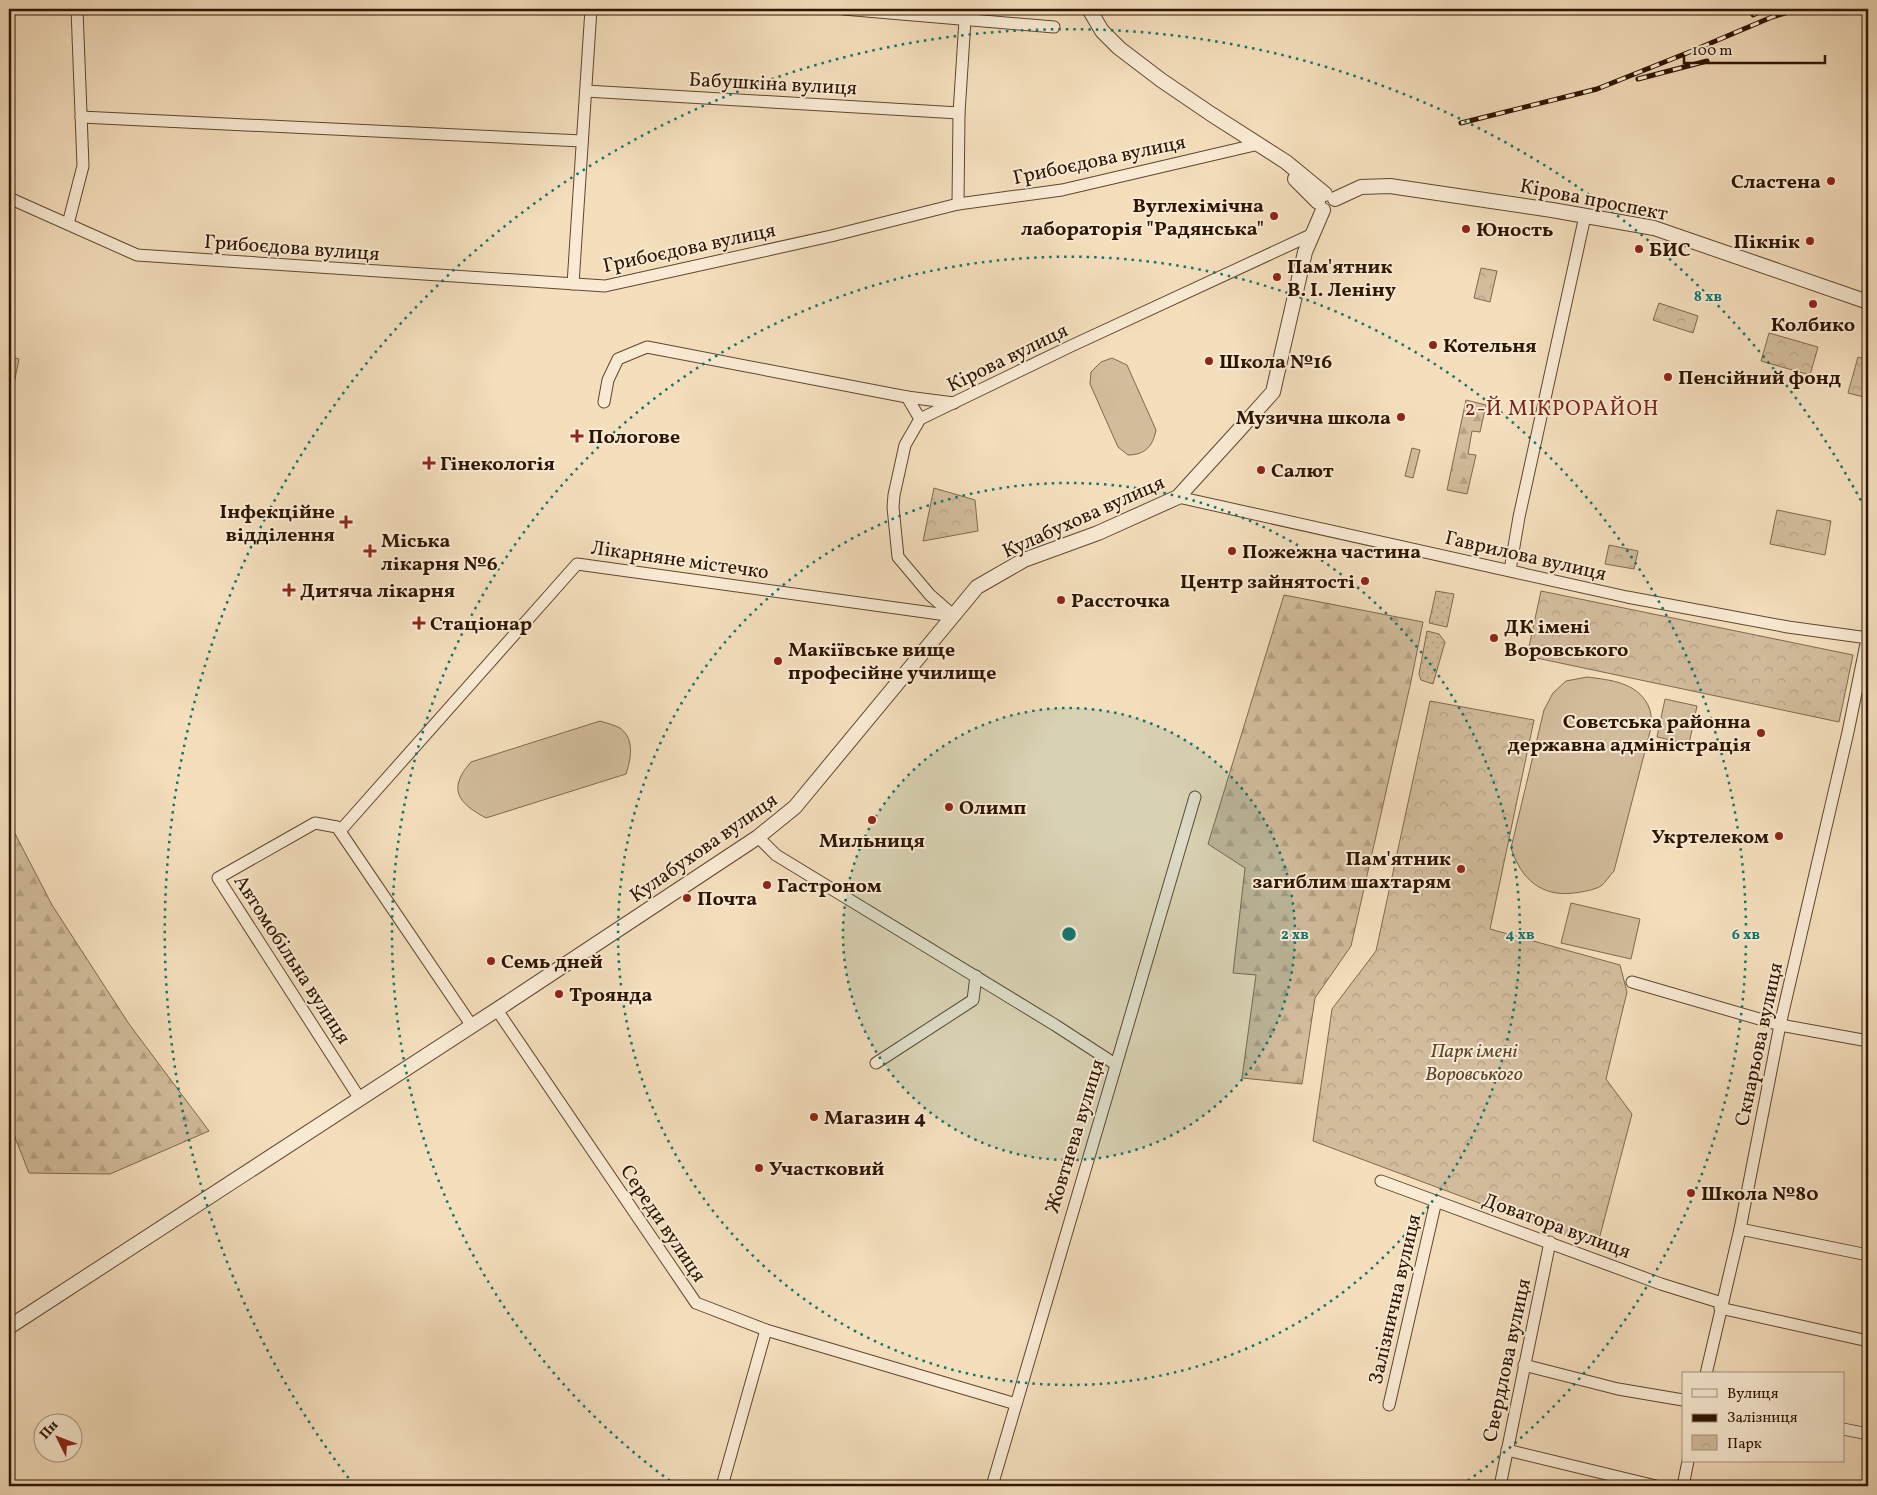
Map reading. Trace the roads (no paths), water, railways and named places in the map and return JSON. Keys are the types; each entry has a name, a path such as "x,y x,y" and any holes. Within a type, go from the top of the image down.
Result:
{"street":[{"path":"68,224 82,166 77,9"},
{"path":"573,284 591,9"},
{"path":"843,9 1054,27"},
{"path":"1090,9 1102,31 1119,48 1161,80 1259,144 1325,201"},
{"path":"958,204 959,113 966,20"},
{"name":"Бабушкіна вулиця","path":"586,91 959,113"},
{"path":"81,117 582,142"},
{"name":"Грибоєдова вулиця","path":"9,198 137,255 605,286 832,236 958,204 1062,190 1259,144"},
{"name":"Кірова проспект","path":"1325,201 1361,188 1390,186 1654,228 1868,302"},
{"name":"Кулабухова вулиця","path":"9,1327 497,1010 758,837 795,806 977,587 1024,560 1098,533 1178,497 1273,392 1305,252 1325,201"},
{"path":"1510,570 1519,517 1585,216"},
{"name":"Кірова вулиця","path":"920,419 1079,342 1313,234"},
{"path":"604,402 608,380 618,359 647,346 908,397 954,403"},
{"path":"908,397 920,419 905,445 894,495 893,508 898,557 930,595 954,616"},
{"name":"Гаврилова вулиця","path":"1178,497 1628,597 1788,627 1868,637"},
{"name":"Лікарняне містечко","path":"340,831 576,564 954,616"},
{"name":"Скнарьова вулиця","path":"1706,1372 1740,1229 1780,1025 1848,732 1868,637"},
{"name":"Жовтнева вулиця","path":"992,1486 1195,797"},
{"name":"Автомобільна вулиця","path":"340,831 337,827 315,823 218,878 360,1099"},
{"path":"340,831 472,1026"},
{"path":"758,837 776,855 976,976 1115,1064"},
{"path":"876,1063 973,1000 976,976"},
{"path":"1632,982 1780,1025 1868,1040"},
{"name":"Середи вулиця","path":"497,1010 696,1303 766,1330 1016,1404"},
{"name":"Доватора вулиця","path":"1381,1180 1721,1306 1868,1341"},
{"name":"Залізнична вулиця","path":"1389,1405 1436,1201"},
{"path":"1740,1229 1868,1255"},
{"name":"Свердлова вулиця","path":"1500,1486 1550,1242"},
{"path":"722,1486 766,1330"},
{"path":"1524,1365 1618,1389 1682,1400"},
{"path":"1844,1429 1868,1434"},
{"path":"1507,1450 1656,1486"},
{"path":"1683,1486 1688,1462"}],"railway":[{"path":"1753,15 1765,9"},
{"path":"1461,123 1597,89 1772,17 1799,9"},
{"path":"1638,79 1707,61"}],"place":[{"name":"Сластена","path":"1831,181"},
{"name":"Вуглехімічна лабораторія \"Радянська\"","path":"1274,216"},
{"name":"Юность","path":"1466,229"},
{"name":"Пікнік","path":"1810,241"},
{"name":"БИС","path":"1639,249"},
{"name":"Пам'ятник В. І. Леніну","path":"1277,277"},
{"name":"Колбико","path":"1813,304"},
{"name":"Котельня","path":"1433,345"},
{"name":"Школа №16","path":"1209,361"},
{"name":"Пенсійний фонд","path":"1668,377"},
{"name":"Музична школа","path":"1401,417"},
{"name":"Пологове","path":"577,436"},
{"name":"Гінекологія","path":"429,463"},
{"name":"Салют","path":"1261,470"},
{"name":"Інфекційне відділення","path":"346,522"},
{"name":"Міська лікарня №6","path":"370,551"},
{"name":"Пожежна частина","path":"1232,551"},
{"name":"Центр зайнятості","path":"1365,581"},
{"name":"Дитяча лікарня","path":"289,590"},
{"name":"Рассточка","path":"1061,600"},
{"name":"Стаціонар","path":"419,623"},
{"name":"ДК імені Воровського","path":"1494,638"},
{"name":"Макіївське вище професійне училище","path":"778,661"},
{"name":"Совєтська районна державна адміністрація","path":"1761,733"},
{"name":"Олимп","path":"949,807"},
{"name":"Мильниця","path":"872,820"},
{"name":"Укртелеком","path":"1779,836"},
{"name":"Пам'ятник загиблим шахтарям","path":"1461,869"},
{"name":"Гастроном","path":"767,885"},
{"name":"Почта","path":"687,898"},
{"name":"Семь дней","path":"491,961"},
{"name":"Троянда","path":"559,994"},
{"name":"Магазин 4","path":"814,1117"},
{"name":"Участковий","path":"759,1168"},
{"name":"Школа №80","path":"1691,1193"}],"district":[{"name":"2-Й МІКРОРАЙОН","path":"1562,408"}],"park label":[{"name":"Парк імені Воровського","path":"1474,1062"}]}
